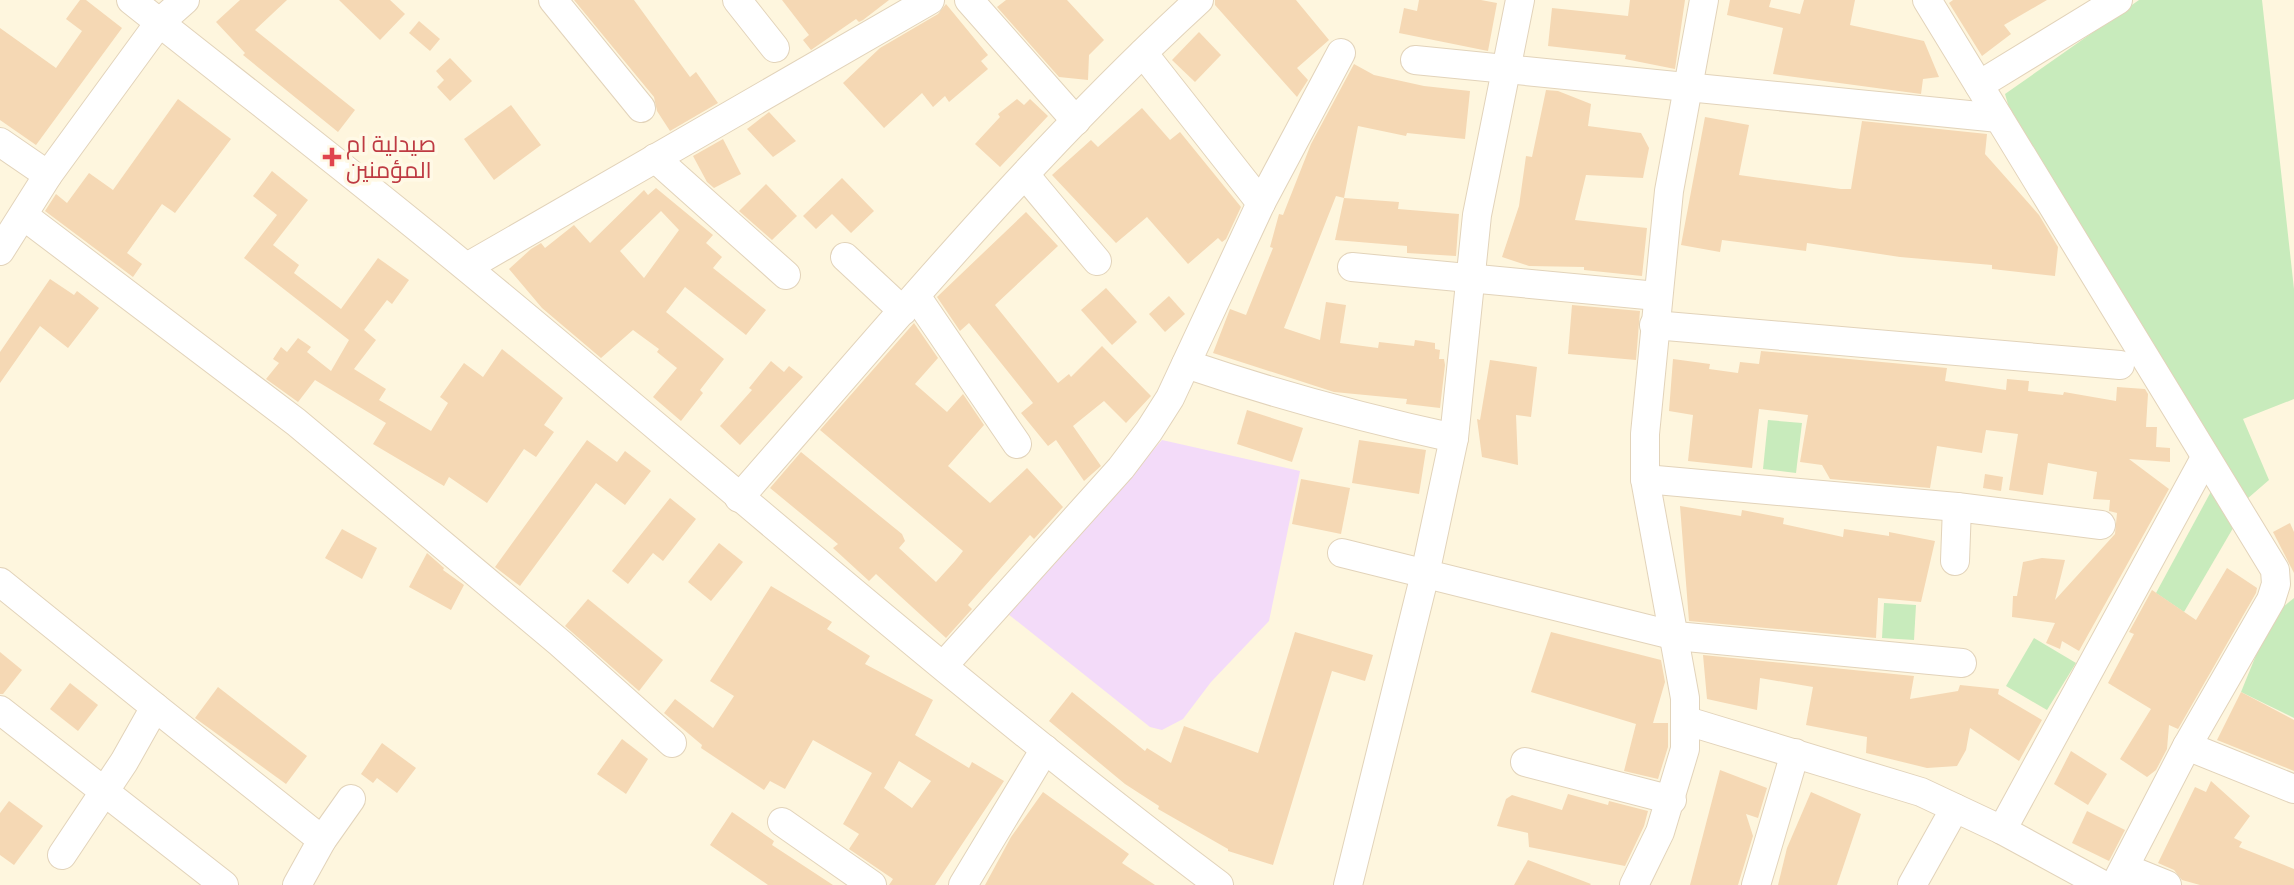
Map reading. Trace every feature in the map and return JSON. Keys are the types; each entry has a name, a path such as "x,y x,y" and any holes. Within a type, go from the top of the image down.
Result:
{"street":[{"path":"131,0 467,267 739,498 1045,749 1219,885"},
{"path":"0,251 48,175 159,23 186,0"},
{"path":"553,0 641,108"},
{"path":"737,0 775,48"},
{"path":"467,267 930,0"},
{"path":"969,0 1076,121"},
{"path":"1348,885 1425,574 1454,438 1479,202 1520,0"},
{"path":"1634,885 1647,862 1672,800 1685,749 1687,721 1676,636 1645,479 1646,399 1669,191 1703,0"},
{"path":"1927,0 2275,570 2276,584 2270,600 2187,746 2120,876 2167,885"},
{"path":"1979,85 2118,0"},
{"path":"739,498 909,303 1076,121 1143,53 1184,5"},
{"path":"1143,53 1261,203"},
{"path":"944,665 1121,468 1170,398 1261,203 1341,53"},
{"path":"1415,60 1999,118"},
{"path":"0,142 48,175"},
{"path":"655,158 786,275"},
{"path":"1026,176 1097,261"},
{"path":"24,216 296,422 560,643 672,743"},
{"path":"845,257 909,303 1017,444"},
{"path":"1352,267 1657,296"},
{"path":"1654,324 2120,365"},
{"path":"1186,364 1317,406 1454,438"},
{"path":"2002,830 2205,458"},
{"path":"1645,479 1957,507 2101,525"},
{"path":"1955,561 1957,507"},
{"path":"1342,553 1676,636 1962,663"},
{"path":"0,582 322,840"},
{"path":"62,855 155,707"},
{"path":"0,710 223,885"},
{"path":"1687,721 1896,783 2002,830 2103,885"},
{"path":"2187,746 2294,789"},
{"path":"963,885 1045,749"},
{"path":"1756,885 1795,753"},
{"path":"1525,762 1672,800"},
{"path":"297,885 322,840 351,800"},
{"path":"1912,885 1955,808"},
{"path":"782,822 872,885"}],"shaded area":[{"path":"1162,440 1300,471 1269,621 1211,682 1183,719 1162,730 1150,727 1008,614"}],"green space":[{"path":"2139,0 2262,0 2294,289 2294,399 2243,419 2269,480 2247,499 2012,118 2005,94"},
{"path":"1768,420 1802,423 1796,473 1763,469"},
{"path":"2214,486 2236,523 2184,612 2156,593"},
{"path":"2294,598 2294,718 2241,692 2272,616"},
{"path":"1884,603 1916,605 1914,640 1882,638"},
{"path":"2034,638 2076,663 2047,710 2006,686"}],"building":[{"path":"80,0 86,0 122,28 36,145 0,120 0,28 56,68 82,31 66,19"},
{"path":"240,0 287,0 255,30 355,110 338,132 243,55 245,53 216,22"},
{"path":"339,0 390,0 405,14 380,40"},
{"path":"574,0 634,0 690,77 696,72 718,103 670,131 657,111 654,97"},
{"path":"782,0 889,0 863,20 859,22 856,19 811,50 803,40 809,35"},
{"path":"1006,0 1067,0 1104,40 1089,55 1088,80 1059,77 997,7"},
{"path":"1215,0 1296,0 1329,40 1297,68 1308,80 1297,97 1215,5"},
{"path":"1419,0 1481,0 1497,3 1488,51 1399,33 1404,8 1417,11"},
{"path":"1630,0 1685,0 1675,69 1625,59 1626,55 1548,46 1552,8 1628,16"},
{"path":"1730,0 1771,0 1769,7 1800,14 1804,0 1855,0 1850,25 1924,41 1939,77 1923,79 1921,94 1773,74 1783,28 1727,15"},
{"path":"1953,0 2047,0 2004,25 2011,34 1982,56 1949,3"},
{"path":"946,4 988,55 981,61 988,69 949,102 945,96 933,107 922,93 884,128 843,83 880,48 938,14"},
{"path":"419,21 440,39 430,51 409,33"},
{"path":"1199,32 1221,55 1195,82 1172,60"},
{"path":"450,58 472,81 450,101 437,87 444,80 436,71"},
{"path":"1354,64 1374,75 1424,86 1470,91 1465,139 1407,133 1406,136 1358,126 1344,198 1336,196 1284,328 1320,340 1326,302 1346,305 1340,343 1378,348 1379,342 1414,346 1415,340 1435,343 1435,349 1440,350 1439,359 1444,359 1445,365 1440,408 1406,404 1407,399 1334,392 1213,353 1230,309 1246,315 1273,248 1270,247 1279,214 1283,215 1311,144"},
{"path":"1546,90 1558,91 1591,104 1588,126 1641,133 1649,148 1643,178 1586,175 1575,220 1647,228 1642,276 1584,270 1584,267 1529,266 1502,257 1519,206 1526,156 1532,157"},
{"path":"178,99 231,139 175,213 162,204 127,253 142,264 133,277 45,211 56,194 67,203 89,173 113,190"},
{"path":"1017,99 1024,105 1030,99 1048,116 1000,167 975,144 1000,117 998,114"},
{"path":"511,105 541,145 494,180 464,139"},
{"path":"1142,108 1170,140 1180,132 1241,207 1226,239 1222,242 1218,238 1188,264 1147,217 1116,243 1052,175 1091,140 1098,147"},
{"path":"769,112 796,141 773,157 747,129"},
{"path":"1705,117 1749,125 1739,175 1841,189 1851,189 1862,121 1987,134 1985,154 2039,215 2058,247 2055,276 1992,269 1992,265 1900,257 1807,243 1806,251 1722,240 1720,252 1681,245"},
{"path":"723,139 741,174 714,188 707,182 693,156"},
{"path":"272,171 308,200 273,245 299,265 294,273 341,309 378,258 409,280 392,304 387,300 364,330 376,340 354,369 386,389 379,400 431,431 448,403 440,397 464,363 483,377 502,349 563,398 544,425 554,432 536,457 524,449 487,503 449,477 444,486 373,444 386,423 315,380 298,402 266,379 279,363 273,359 281,347 287,352 298,338 311,347 307,352 331,371 349,340 244,258 277,215 253,196"},
{"path":"842,178 874,211 851,233 832,214 816,229 803,216"},
{"path":"766,184 797,216 772,240 739,211"},
{"path":"656,188 713,235 706,243 722,257 713,268 766,310 746,335 685,287 666,312 724,359 700,390 703,393 681,421 653,397 677,368 657,352 659,349 633,330 601,358 542,308 509,269 531,249 541,243 545,248 574,225 590,243 644,190 648,195","holes":["661,211 679,230 644,278 620,251"]},
{"path":"1344,198 1399,202 1398,209 1459,214 1456,256 1407,253 1407,246 1335,240"},
{"path":"1026,212 1058,246 995,305 1058,383 1069,374 1071,377 1102,346 1151,396 1126,423 1104,401 1073,426 1101,466 1084,481 1056,440 1048,446 1021,413 1033,403 969,323 960,331 937,297"},
{"path":"50,279 74,295 77,291 99,308 68,348 40,326 0,383 0,352"},
{"path":"1106,288 1137,322 1112,345 1081,310"},
{"path":"1169,296 1185,314 1165,332 1149,314"},
{"path":"1572,305 1640,311 1636,360 1568,354"},
{"path":"914,323 938,358 915,384 947,412 963,394 984,425 948,466 990,503 1027,468 1063,507 1034,539 1030,535 968,605 972,609 946,638 876,574 869,581 833,548 838,544 770,488 801,452 902,534 905,541 899,548 936,582 955,561 963,551 820,430"},
{"path":"1761,351 1947,368 1945,381 2006,390 2007,379 2029,381 2028,391 2063,395 2064,392 2116,401 2117,387 2145,389 2148,394 2146,427 2157,427 2156,447 2170,448 2170,462 2129,459 2169,489 2079,651 2062,641 2060,649 2046,643 2055,623 2012,617 2013,596 2017,596 2023,562 2042,558 2065,560 2055,600 2115,534 2117,513 2109,511 2110,500 2093,499 2097,472 2048,463 2043,495 2009,490 2018,434 1986,430 1982,453 1937,446 1930,488 1830,479 1822,465 1800,462 1808,415 1759,409 1752,468 1688,461 1693,415 1669,411 1673,359 1710,364 1709,369 1738,373 1740,362 1759,364"},
{"path":"1490,360 1537,367 1531,417 1516,415 1518,465 1482,457 1477,419 1480,420"},
{"path":"771,361 784,372 789,366 803,377 740,445 720,426 752,390 749,388"},
{"path":"1247,410 1303,428 1292,462 1237,444"},
{"path":"587,440 617,462 625,451 651,471 625,505 596,483 520,586 495,567"},
{"path":"1359,440 1426,450 1419,494 1352,483"},
{"path":"1985,474 2003,477 2001,491 1983,488"},
{"path":"1301,479 1350,488 1341,534 1292,524"},
{"path":"670,498 696,519 663,561 653,553 628,584 612,571"},
{"path":"1680,506 1741,516 1742,510 1784,518 1783,524 1843,537 1844,529 1889,536 1889,532 1935,541 1921,602 1878,598 1876,638 1689,621"},
{"path":"2290,523 2294,532 2294,573 2273,532"},
{"path":"342,529 377,548 362,579 325,558"},
{"path":"719,543 743,562 711,601 688,582"},
{"path":"427,553 443,570 464,585 451,610 409,587"},
{"path":"2227,568 2257,588 2256,593 2178,729 2169,725 2167,749 2156,770 2147,777 2120,759 2151,709 2108,683 2134,634 2129,632 2152,590 2196,620"},
{"path":"771,586 832,622 827,629 870,656 865,664 933,700 915,735 969,768 972,762 1004,781 935,885 889,885 893,879 849,849 859,834 843,824 872,773 813,740 785,789 770,781 764,790 701,748 702,745 664,713 675,699 713,728 734,696 710,681","holes":["899,761 931,781 912,808 884,788"]},
{"path":"588,599 663,660 639,691 565,626"},
{"path":"1295,632 1373,655 1365,681 1332,671 1273,865 1228,851 1158,809 1159,806 1125,784 1049,721 1072,692 1145,751 1147,748 1171,763 1184,726 1258,753"},
{"path":"1551,632 1661,660 1665,682 1653,723 1668,723 1668,747 1658,779 1624,771 1636,724 1531,692"},
{"path":"0,652 22,670 3,694 0,694"},
{"path":"1703,655 1914,676 1910,699 1958,691 1960,685 1999,689 1998,694 2042,720 2019,761 1970,728 1966,750 1957,766 1927,768 1866,753 1867,737 1806,725 1813,687 1760,678 1757,710 1707,699"},
{"path":"70,683 98,705 78,731 50,709"},
{"path":"218,687 307,756 286,784 195,718"},
{"path":"2241,692 2294,720 2294,771 2217,740"},
{"path":"622,739 648,759 626,794 597,774"},
{"path":"382,743 416,768 397,793 377,778 373,783 361,774"},
{"path":"2071,751 2107,774 2088,805 2054,784"},
{"path":"1720,770 1767,788 1758,818 1746,814 1753,836 1738,885 1690,885"},
{"path":"2211,781 2250,816 2234,838 2242,842 2239,847 2294,869 2294,885 2200,885 2182,880 2174,870 2158,863 2195,787 2206,792"},
{"path":"1043,792 1129,854 1122,863 1155,885 985,885 1011,837"},
{"path":"1811,792 1861,814 1837,885 1778,885 1787,848"},
{"path":"1568,794 1608,805 1609,801 1648,811 1625,866 1529,847 1528,833 1497,826 1506,799 1512,795 1562,810"},
{"path":"9,801 43,826 14,865 0,855 0,813"},
{"path":"2087,811 2125,830 2109,861 2072,843"},
{"path":"732,812 774,841 772,845 833,885 768,885 710,845"},
{"path":"1528,860 1591,884 1514,885"}],"place":[{"name":"صيدلية ام المؤمنين","path":"332,157"}]}
